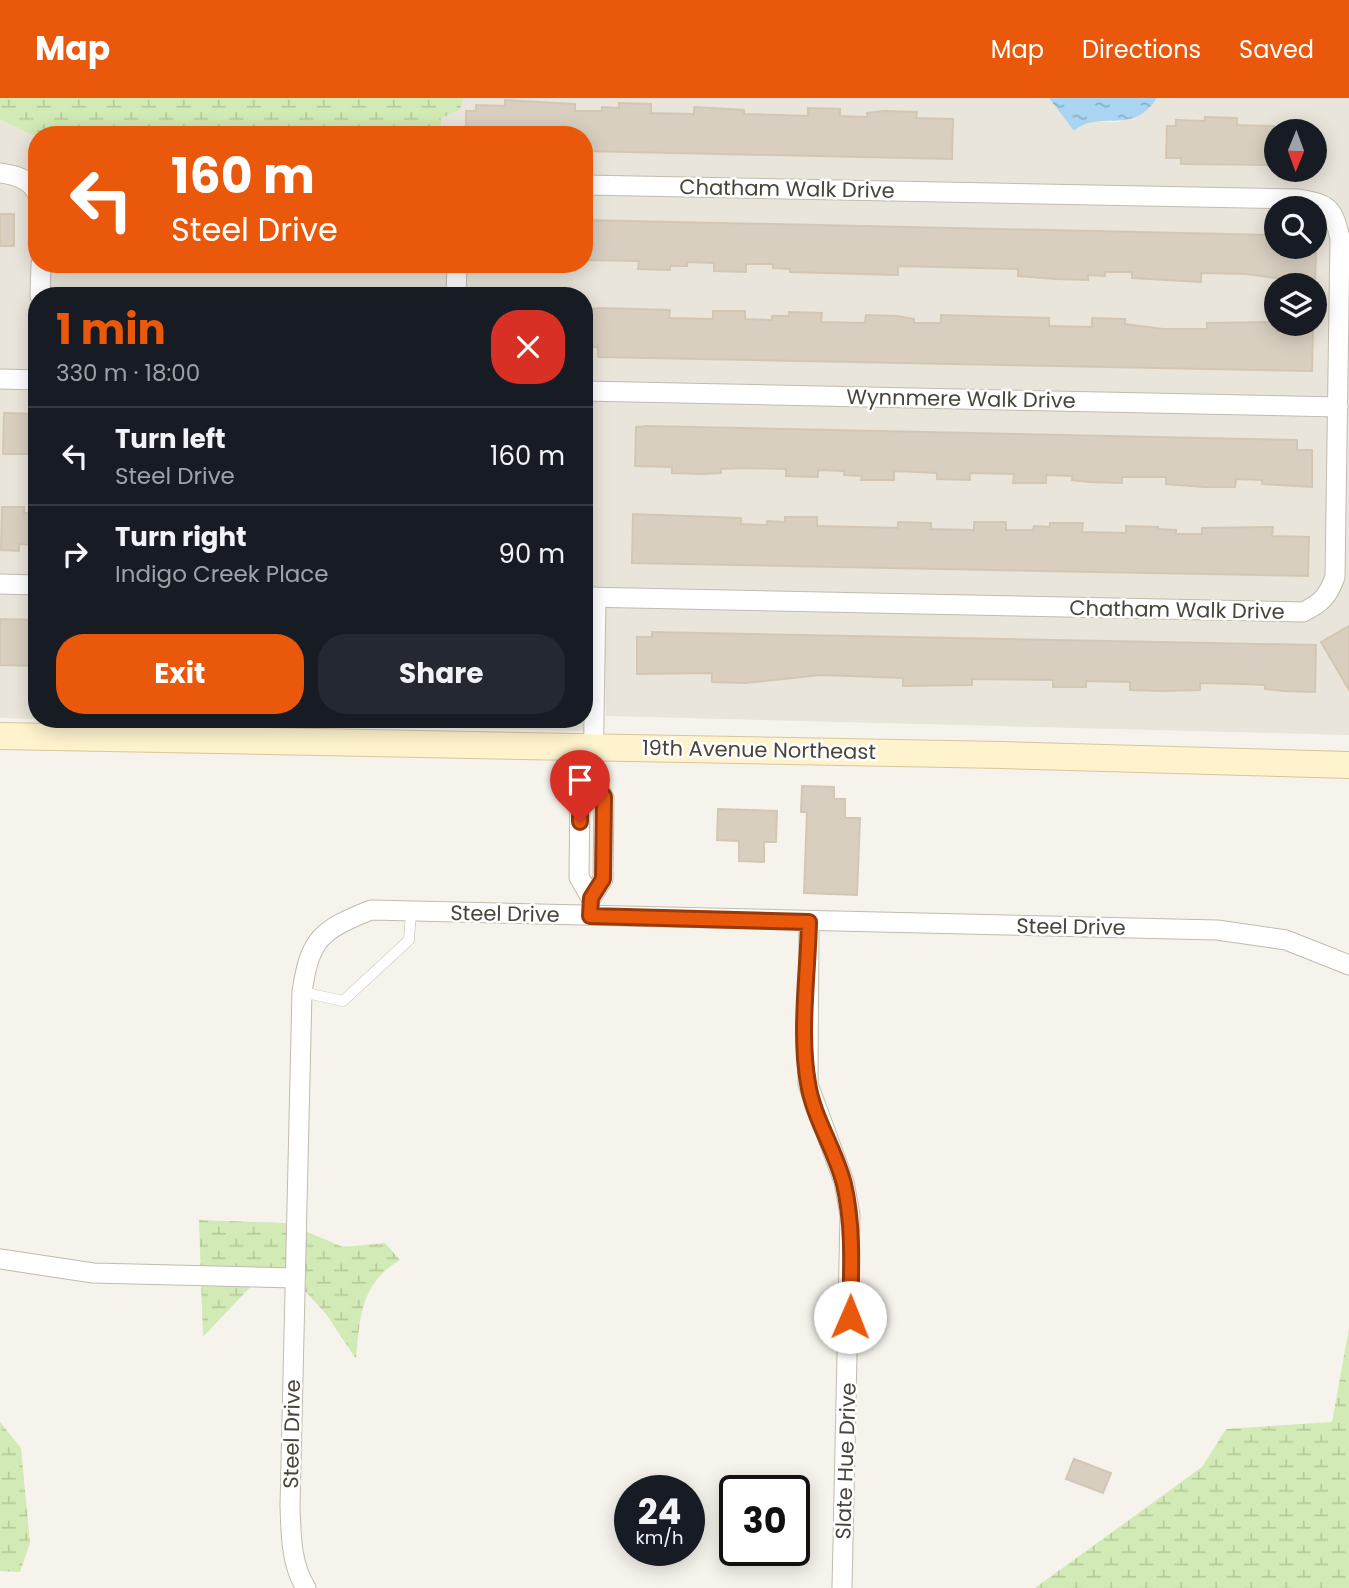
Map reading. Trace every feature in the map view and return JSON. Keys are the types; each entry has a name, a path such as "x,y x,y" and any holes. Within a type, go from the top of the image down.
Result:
{"street":[{"path":"0,173 18,176 28,183"},
{"name":"Chatham Walk Drive","path":"593,185 1299,199 1323,203 1335,217 1340,238 1335,577 1328,595 1320,604 1303,612 593,597"},
{"path":"0,379 28,380"},
{"name":"Wynnmere Walk Drive","path":"593,391 1338,407"},
{"path":"0,584 28,585"},
{"name":"Chatham Walk Drive","path":"591,907 579,877 580,794 593,780 593,728"},
{"name":"19th Avenue Northeast","path":"0,736 1349,765"},
{"name":"Steel Drive","path":"306,1588 298,1576 291,1535 294,1278 302,992 307,955 324,934 370,910 411,912 591,907 809,922 1217,930 1286,940 1349,965"},
{"name":"Slate Hue Drive","path":"809,922 806,1046 808,1084 840,1171 850,1215 842,1588"},
{"path":"0,1259 93,1273 294,1278"}],"lane":[{"path":"302,992 343,1001 409,940 411,912"}],"shaded area":[{"path":"463,98 1049,98 1074,131 1085,121 1118,122 1149,109 1156,98 1349,98 1349,238 1344,214 1329,196 1299,190 593,175 593,126 441,126 441,118 460,110"},
{"path":"0,120 28,133 28,171 22,167 0,163"},
{"path":"0,182 15,185 28,196 28,273 32,273 32,287 28,287 28,370 0,370"},
{"path":"593,194 1264,209 1264,259 1327,259 1328,222 1332,239 1329,397 593,381 593,287 465,287 466,273 593,273"},
{"path":"1349,238 1349,735 606,716 604,607 1303,622 1323,613 1336,598 1343,577"},
{"path":"49,273 448,273 447,287 49,287"},
{"path":"0,389 28,390 28,575 0,575"},
{"path":"593,401 1329,416 1326,575 1315,596 1301,602 593,587"},
{"path":"0,594 28,595 28,719 0,718"},
{"path":"454,728 585,728 585,731"}],"green space":[{"path":"0,98 463,98 460,110 441,118 441,126 28,126 28,133 0,120"},
{"path":"199,1220 286,1223 343,1247 385,1243 400,1260 377,1280 364,1303 356,1359 326,1314 294,1279 258,1279 203,1337"},
{"path":"1349,1328 1349,1588 1035,1588 1202,1467 1226,1429 1332,1422"},
{"path":"0,1422 21,1448 30,1543 20,1572 0,1571"}],"water":[{"path":"1049,98 1156,99 1137,117 1094,122 1074,131"}],"building":[{"path":"505,100 575,104 575,111 602,111 602,107 619,108 619,103 651,104 651,113 694,114 694,107 744,110 744,114 808,116 808,108 840,109 840,116 867,117 867,113 884,111 917,112 916,118 953,119 952,159 593,151 593,126 466,126 466,111 476,111 476,105 505,106"},
{"path":"1205,117 1237,118 1237,125 1264,126 1264,165 1181,164 1181,158 1166,158 1167,126 1176,126 1176,120 1205,121"},
{"path":"0,214 14,214 14,246 0,246"},
{"path":"593,220 1264,235 1264,259 1316,259 1315,273 1264,273 1264,276 1201,273 1201,282 1132,278 1132,272 1105,272 1105,276 1088,275 1088,280 1018,276 1018,269 898,266 898,275 790,272 790,269 773,268 773,264 746,264 746,272 714,271 714,263 687,262 687,266 670,266 670,270 638,269 639,261 593,260"},
{"path":"599,308 670,310 669,318 713,319 713,311 745,311 745,319 772,320 772,316 789,316 789,312 822,313 821,322 865,323 866,315 897,316 914,319 914,323 941,323 941,315 1049,318 1049,326 1092,327 1092,318 1125,319 1125,324 1163,329 1207,329 1207,323 1264,322 1264,336 1313,336 1312,371 598,357 598,347 593,347 593,309"},
{"path":"4,413 28,414 28,454 3,454"},
{"path":"636,427 1297,440 1297,450 1312,450 1312,487 1262,484 1262,480 1236,479 1235,487 1204,487 1166,484 1166,477 1122,477 1122,483 1089,482 1072,480 1072,476 1046,475 1046,483 1013,483 1014,474 970,473 970,480 937,479 937,473 894,471 894,480 861,480 862,476 844,475 844,471 818,470 818,477 786,476 786,469 742,468 721,469 721,473 672,473 672,467 635,466"},
{"path":"2,507 24,507 24,513 28,513 28,545 19,544 19,551 1,550"},
{"path":"633,514 741,518 741,524 767,525 767,521 785,522 785,517 817,517 817,526 898,528 898,522 931,523 931,529 974,530 974,522 1006,522 1006,530 1033,530 1034,526 1050,527 1050,523 1083,523 1082,532 1126,533 1126,526 1158,527 1176,530 1176,534 1202,534 1202,528 1273,527 1272,536 1309,537 1308,576 632,563"},
{"path":"0,619 28,620 28,666 0,665"},
{"path":"1349,626 1349,690 1321,642"},
{"path":"652,632 1316,645 1315,692 1265,689 1265,685 1200,683 1200,690 1130,690 1130,682 1086,681 1086,687 1053,687 1053,680 972,679 972,685 903,686 903,678 821,675 745,683 712,682 712,673 637,674 637,637 652,637"},
{"path":"802,786 834,787 834,799 845,799 845,818 860,818 857,895 804,893 807,812 801,812"},
{"path":"718,809 777,811 776,842 764,842 764,862 739,861 739,841 717,840"},
{"path":"1074,1459 1111,1473 1103,1493 1066,1479"}],"route":[{"path":"580,822 580,794 593,780 604,797 603,879 591,898 590,916 809,922 806,1046 808,1084 844,1182 850,1215 850,1317"}]}
